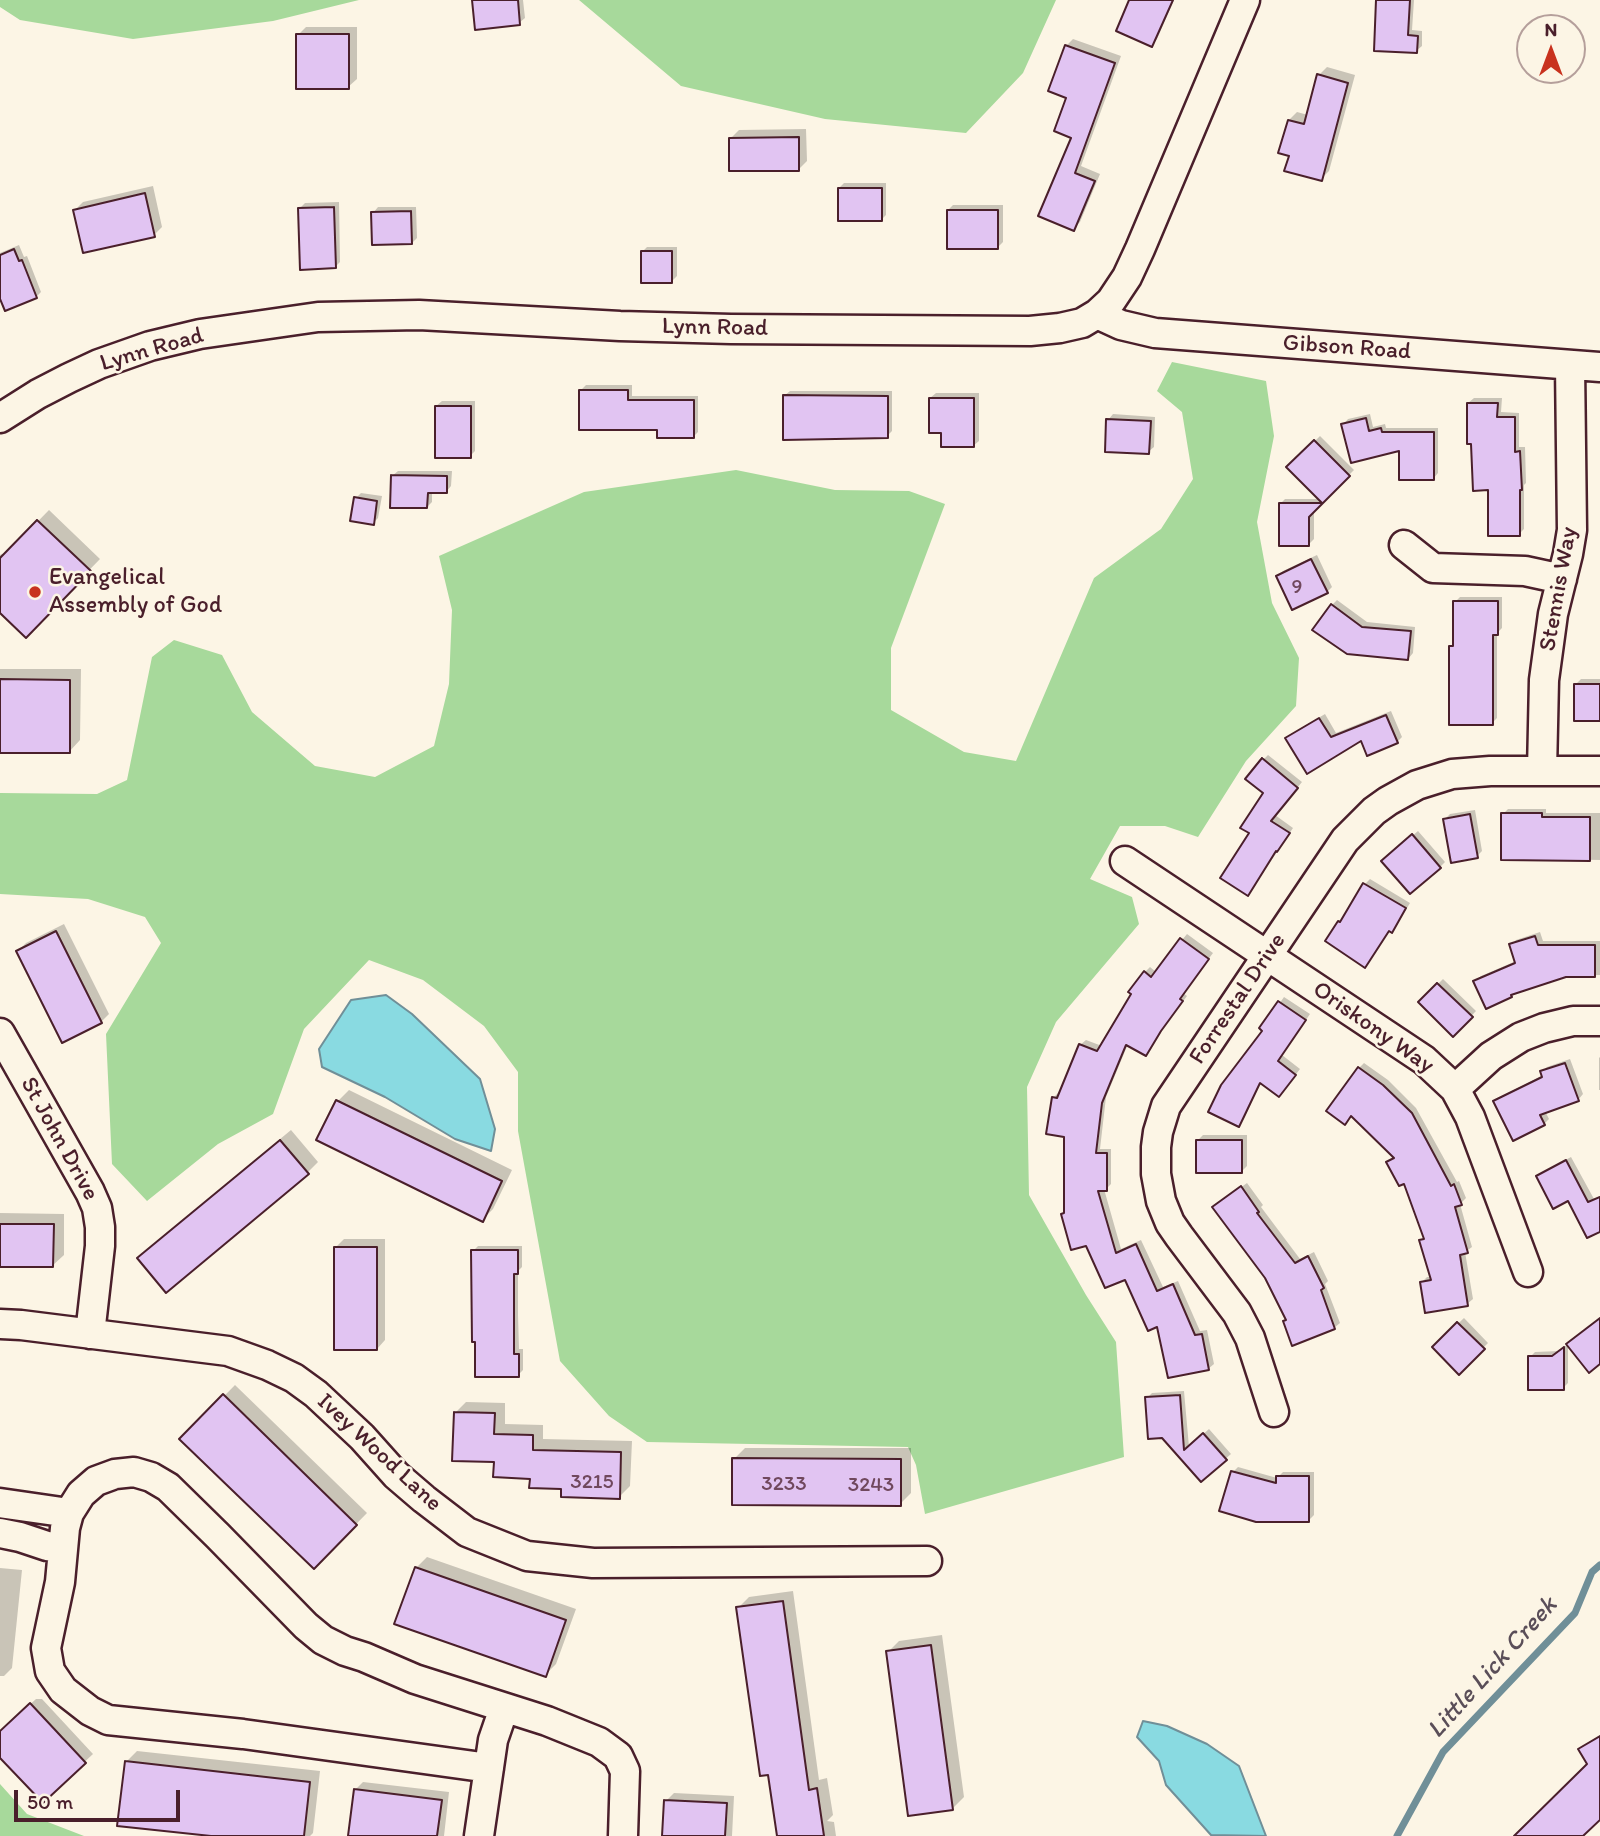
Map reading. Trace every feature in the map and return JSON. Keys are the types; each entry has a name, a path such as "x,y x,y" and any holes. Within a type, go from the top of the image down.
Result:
{"street":[{"name":"Lynn Road","path":"0,418 69,378 150,346 200,334 318,317 419,315 731,329 1030,331 1082,323 1111,301 1140,249 1245,0"},
{"name":"Gibson Road","path":"1097,314 1121,325 1155,333 1600,367"},
{"name":"Stennis Way","path":"1542,771 1544,680 1553,614 1572,530 1570,365"},
{"path":"1404,545 1433,568 1525,571 1563,579"},
{"name":"Forrestal Drive","path":"1274,1412 1250,1339 1237,1312 1179,1236 1161,1201 1156,1174 1156,1147 1166,1106 1345,840 1358,825 1388,801 1417,785 1452,774 1490,771 1600,771"},
{"name":"Oriskony Way","path":"1125,861 1424,1060 1455,1089 1470,1117 1528,1272"},
{"path":"1455,1089 1491,1056 1521,1037 1573,1021 1600,1021"},
{"name":"St John Drive","path":"0,1033 97,1209 100,1246 90,1334"},
{"name":"Ivey Wood Lane","path":"0,1324 228,1351 267,1365 294,1378 316,1394 362,1437 396,1475 456,1524 467,1532 527,1556 593,1563 927,1562"},
{"path":"489,1768 243,1734 108,1720 90,1711 62,1690 50,1671 46,1648 60,1582 69,1513 81,1494 96,1481 115,1474 134,1472 151,1477 168,1487 323,1640 415,1679 547,1721 599,1742 618,1756 625,1771 623,1836"},
{"path":"0,1503 69,1513"},
{"path":"0,1533 63,1548"},
{"path":"479,1836 493,1740 504,1708"}],"green space":[{"path":"0,0 359,0 273,21 133,39 20,20 0,7"},
{"path":"579,0 1056,0 1023,73 966,133 825,119 681,86"},
{"path":"1172,362 1266,381 1274,436 1257,522 1272,603 1299,658 1296,706 1246,761 1198,837 1165,826 1120,826 1090,879 1132,897 1139,924 1056,1022 1027,1087 1029,1195 1116,1342 1124,1457 925,1514 916,1465 908,1447 647,1442 609,1416 560,1361 518,1131 518,1072 484,1026 423,980 369,960 304,1029 273,1114 218,1144 147,1201 112,1164 106,1034 161,943 145,917 88,899 0,894 0,793 97,794 127,780 152,657 174,640 222,655 252,712 315,766 375,777 434,746 449,684 452,610 439,556 584,492 736,470 835,490 909,491 945,504 891,648 891,710 964,752 1016,761 1094,578 1161,529 1193,479 1182,412 1157,391"},
{"path":"0,1784 27,1814 84,1836 0,1836"}],"water":[{"path":"386,995 412,1014 480,1079 495,1129 491,1151 455,1139 385,1097 322,1067 319,1049 351,1000"},
{"path":"1143,1721 1167,1726 1207,1744 1239,1766 1266,1836 1211,1835 1166,1785 1159,1761 1137,1737"}],"building":[{"path":"472,0 518,0 520,25 475,30"},
{"path":"1129,0 1173,0 1152,47 1116,31"},
{"path":"1376,0 1410,0 1408,35 1418,36 1417,53 1374,51"},
{"path":"296,34 349,34 349,89 296,89"},
{"path":"1065,45 1115,63 1075,173 1095,181 1074,231 1038,216 1071,138 1054,131 1066,98 1048,91"},
{"path":"1317,74 1348,83 1322,181 1284,171 1289,156 1278,153 1288,120 1304,124"},
{"path":"799,137 799,171 729,171 729,138"},
{"path":"838,188 882,188 882,221 838,221"},
{"path":"145,193 155,237 83,253 73,210"},
{"path":"334,207 336,268 300,270 298,208"},
{"path":"947,210 998,210 998,249 947,249"},
{"path":"411,211 412,244 372,245 371,212"},
{"path":"14,249 19,261 22,260 37,298 5,311 0,299 0,255"},
{"path":"641,251 672,251 672,283 641,283"},
{"path":"579,390 628,390 628,400 694,400 694,438 657,438 657,430 579,430"},
{"path":"783,395 888,396 888,438 783,440"},
{"path":"929,398 974,398 974,447 941,447 941,433 929,433"},
{"path":"1467,403 1498,403 1497,417 1515,417 1515,452 1520,451 1522,490 1520,536 1488,536 1488,490 1473,491 1471,444 1467,444"},
{"path":"435,406 471,406 471,458 435,458"},
{"path":"1366,418 1369,431 1381,428 1382,432 1434,432 1434,480 1399,480 1399,451 1351,463 1341,424"},
{"path":"1106,419 1151,421 1149,454 1105,452"},
{"path":"1314,440 1350,476 1309,517 1309,546 1279,546 1279,503 1322,503 1286,467"},
{"path":"391,475 447,476 447,493 428,493 427,508 390,508"},
{"path":"354,497 377,501 374,525 350,521"},
{"name":"Evangelical Assembly of God","path":"37,520 91,571 26,638 0,613 0,558"},
{"path":"1311,559 1328,593 1292,610 1276,576"},
{"path":"1453,601 1498,601 1498,635 1493,635 1493,725 1449,725 1449,646 1453,646"},
{"path":"1331,604 1362,627 1411,631 1408,660 1347,654 1312,630"},
{"path":"0,679 70,680 70,753 0,753"},
{"path":"1574,684 1600,684 1600,721 1574,721"},
{"path":"1386,715 1398,743 1367,756 1361,741 1307,774 1285,738 1319,718 1331,737"},
{"path":"1262,758 1298,788 1271,821 1290,833 1248,896 1220,878 1249,833 1240,828 1263,793 1245,779"},
{"path":"1501,813 1542,813 1542,817 1590,817 1590,861 1501,860"},
{"path":"1470,814 1478,858 1451,863 1443,819"},
{"path":"1412,834 1441,868 1410,894 1381,861"},
{"path":"1363,883 1406,908 1392,933 1389,931 1365,968 1325,941 1338,921 1340,922"},
{"path":"56,931 102,1023 62,1043 16,951"},
{"path":"1535,936 1538,945 1595,945 1595,977 1566,977 1511,995 1512,997 1486,1009 1473,981 1515,963 1509,944"},
{"path":"1180,938 1209,959 1180,999 1183,1001 1146,1056 1126,1045 1102,1103 1096,1153 1107,1153 1107,1191 1098,1191 1116,1253 1136,1244 1157,1291 1173,1284 1195,1335 1202,1334 1209,1370 1168,1378 1157,1327 1148,1331 1125,1280 1105,1288 1086,1246 1071,1250 1061,1214 1064,1213 1064,1137 1046,1134 1052,1097 1057,1098 1079,1044 1097,1051 1131,994 1128,992 1144,971 1151,977"},
{"path":"1437,983 1473,1017 1453,1037 1418,1002"},
{"path":"1278,1001 1306,1020 1278,1061 1296,1075 1279,1097 1260,1083 1239,1127 1208,1112 1221,1085 1262,1031 1259,1028"},
{"path":"1565,1063 1579,1101 1540,1115 1545,1125 1513,1141 1493,1101 1542,1077 1540,1071"},
{"path":"1358,1067 1383,1085 1412,1113 1451,1186 1454,1184 1462,1205 1455,1207 1468,1253 1460,1255 1468,1306 1425,1313 1420,1282 1431,1280 1419,1240 1424,1239 1404,1184 1399,1186 1386,1162 1394,1158 1351,1116 1345,1125 1326,1111"},
{"path":"336,1100 502,1181 483,1222 316,1140"},
{"path":"280,1140 309,1174 166,1293 137,1258"},
{"path":"1196,1140 1242,1140 1242,1173 1196,1173"},
{"path":"1566,1160 1588,1202 1600,1197 1600,1232 1587,1238 1568,1201 1553,1209 1536,1176"},
{"path":"1241,1186 1259,1212 1257,1213 1295,1263 1308,1256 1324,1288 1321,1290 1335,1329 1292,1346 1283,1321 1286,1320 1265,1278 1212,1207"},
{"path":"0,1224 54,1224 53,1267 0,1267"},
{"path":"334,1247 377,1247 377,1350 334,1350"},
{"path":"471,1250 518,1250 518,1274 514,1274 514,1354 519,1354 519,1377 475,1377"},
{"path":"1600,1318 1600,1364 1589,1373 1566,1344"},
{"path":"1457,1322 1485,1349 1459,1375 1432,1347"},
{"path":"1564,1347 1564,1390 1528,1390 1528,1356 1552,1356"},
{"path":"223,1394 357,1525 314,1569 179,1439"},
{"path":"1180,1395 1184,1450 1203,1433 1227,1460 1201,1482 1162,1438 1148,1439 1145,1397"},
{"path":"454,1412 495,1413 494,1434 533,1435 533,1450 621,1452 620,1499 561,1497 561,1489 529,1488 530,1479 493,1477 494,1462 452,1461"},
{"path":"732,1458 901,1459 901,1506 732,1505"},
{"path":"1231,1471 1276,1483 1276,1476 1309,1476 1309,1522 1256,1522 1219,1511"},
{"path":"415,1567 566,1620 546,1677 394,1624"},
{"path":"783,1601 809,1790 817,1788 824,1836 777,1836 768,1775 760,1776 736,1607"},
{"path":"931,1645 953,1810 908,1816 886,1651"},
{"path":"30,1703 86,1763 43,1803 0,1758 0,1731"},
{"path":"1600,1736 1600,1820 1583,1836 1514,1836 1587,1764 1578,1749"},
{"path":"125,1761 310,1782 304,1836 211,1836 117,1826"},
{"path":"354,1789 442,1800 437,1836 348,1836"},
{"path":"664,1800 727,1803 725,1836 662,1836"}],"waterway":[{"name":"Little Lick Creek","path":"1397,1836 1443,1752 1575,1613 1592,1572 1600,1565"}],"place":[{"name":"Evangelical Assembly of God","path":"35,592"}]}
